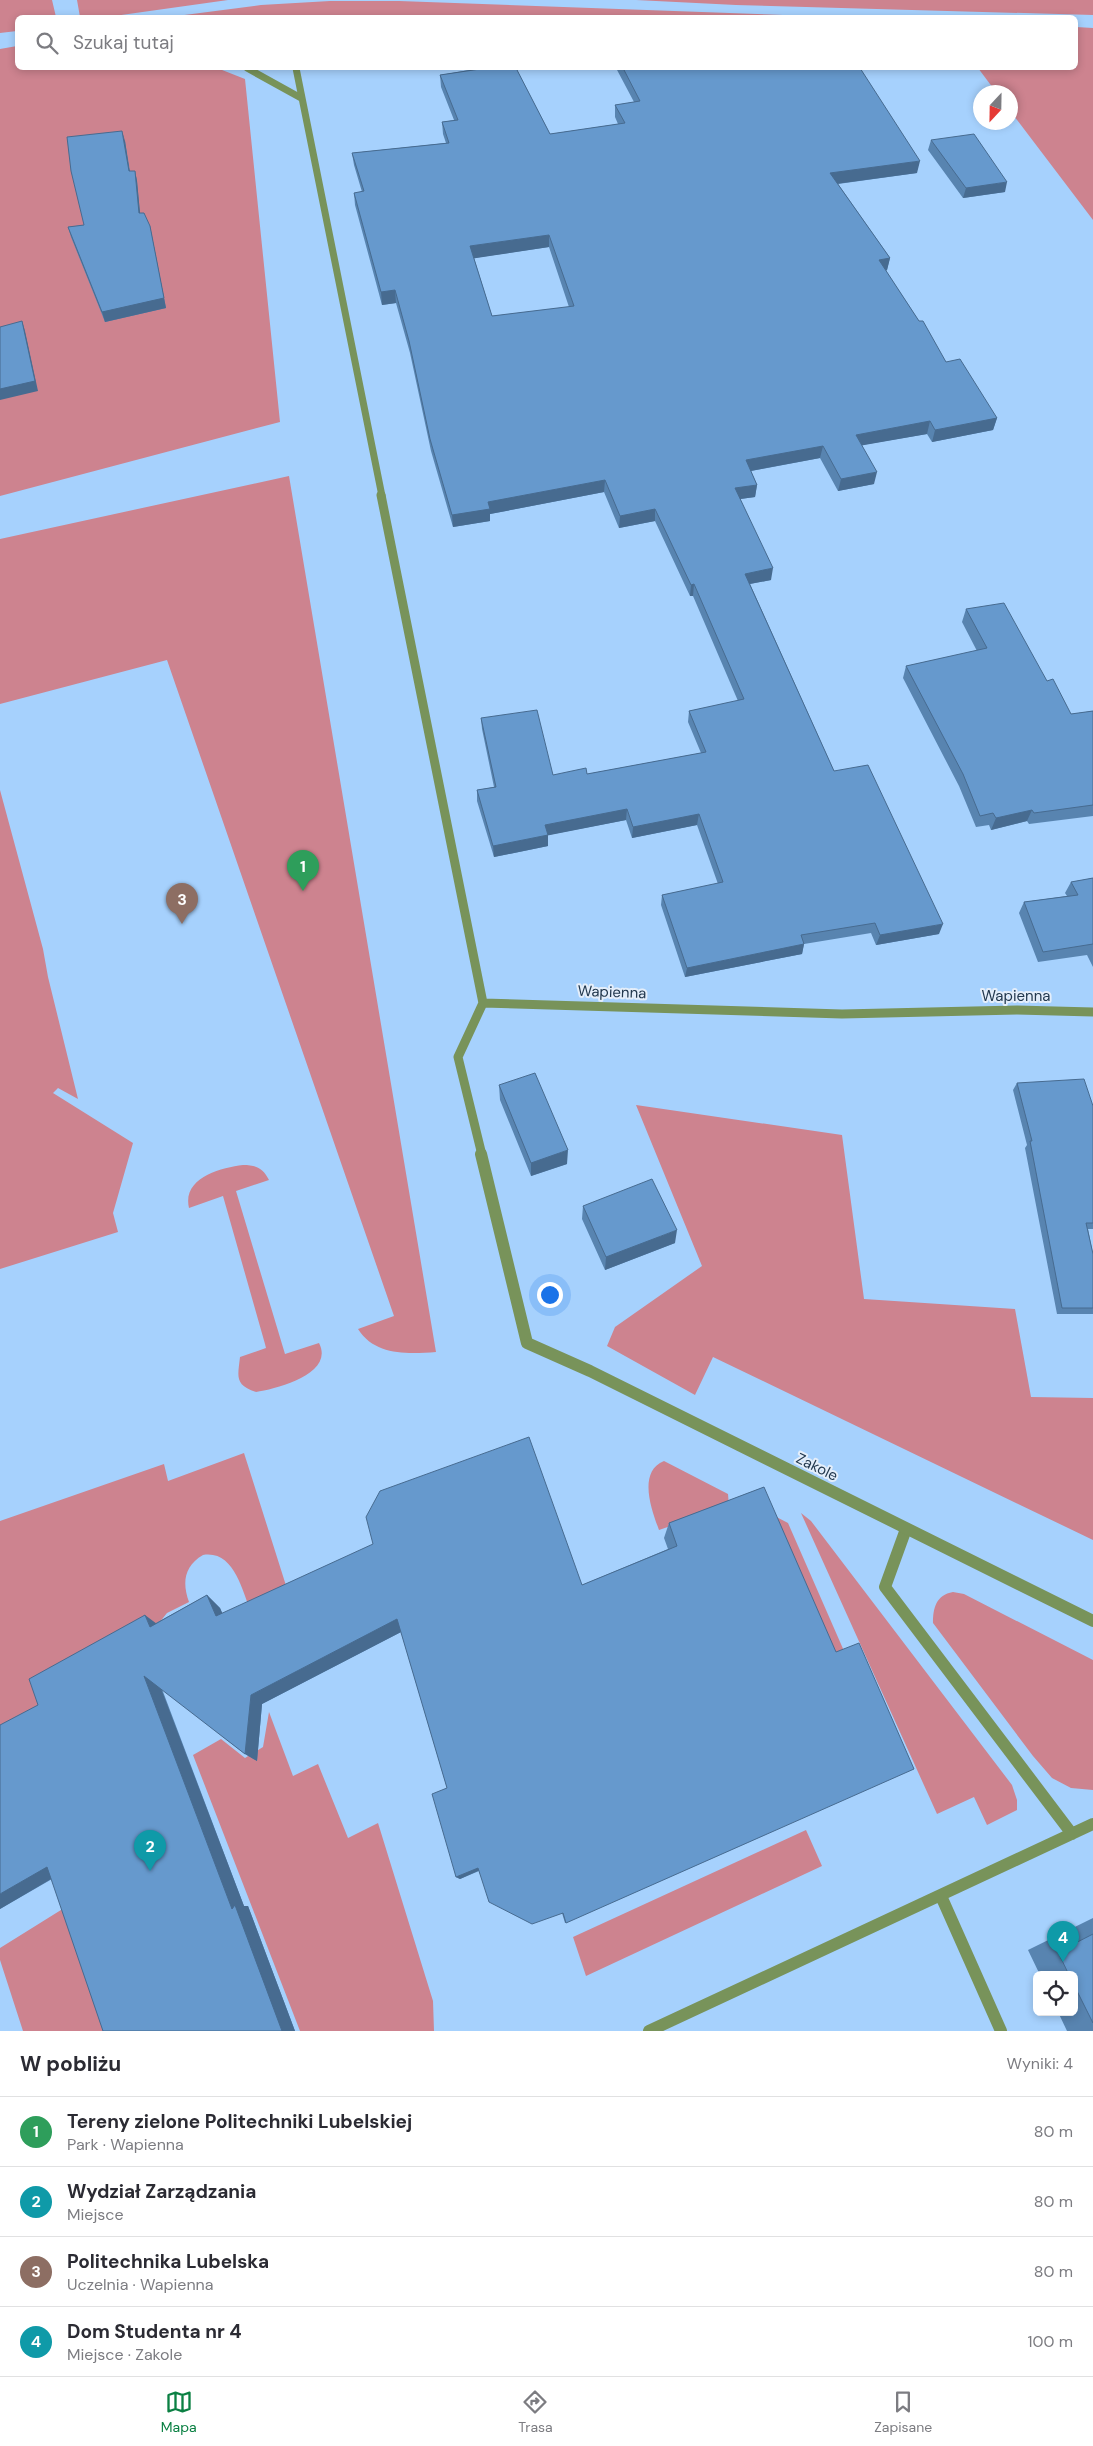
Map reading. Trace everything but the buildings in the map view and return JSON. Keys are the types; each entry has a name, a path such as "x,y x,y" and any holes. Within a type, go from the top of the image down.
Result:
{"street":[{"path":"251,70 301,98"},
{"path":"296,70 483,1003"},
{"name":"Wapienna","path":"483,1003 842,1014 1017,1010 1093,1012"},
{"name":"Zakole","path":"483,1003 458,1057 527,1343 590,1371 1093,1621"},
{"path":"906,1529 885,1587 1072,1834"},
{"path":"650,2031 1093,1824"},
{"path":"941,1896 1001,2031"}],"shaded area":[{"path":"0,0 52,0 56,15 15,15 15,31 0,33"},
{"path":"77,0 228,0 121,15 80,15"},
{"path":"636,0 1093,0 1093,15 736,5"},
{"path":"330,1 399,1 783,15 184,15 261,5"},
{"path":"1078,27 1093,28 1093,220 1018,121 1018,85 991,85 980,70 1078,70"},
{"path":"15,46 15,70 222,70 245,79 280,422 0,496 0,49"},
{"path":"289,476 436,1352 403,1353 383,1349 365,1338 358,1329 394,1316 167,660 0,704 0,539"},
{"path":"0,790 43,949 78,1099 58,1088 53,1093 133,1143 113,1213 118,1232 0,1269"},
{"path":"636,1105 842,1135 864,1299 1015,1309 1031,1397 1093,1398 1093,1540 713,1357 695,1395 607,1346 615,1327 702,1266"},
{"path":"243,1165 259,1168 269,1180 236,1191 285,1354 319,1343 322,1354 319,1363 312,1371 301,1378 256,1392 244,1386 239,1379 240,1357 266,1348 223,1196 189,1208 188,1198 191,1189 205,1176"},
{"path":"244,1453 289,1595 251,1612 240,1583 229,1565 214,1555 203,1555 192,1564 186,1576 185,1582 189,1602 167,1613 159,1623 49,1707 0,1733 0,1521 164,1464 168,1481"},
{"path":"664,1461 728,1494 729,1506 659,1530 650,1503 649,1483 651,1474 656,1466"},
{"path":"763,1510 788,1523 844,1651 826,1658"},
{"path":"801,1513 811,1521 1012,1785 1017,1800 1017,1810 987,1825 974,1797 937,1814"},
{"path":"953,1592 964,1594 1093,1660 1093,1790 1071,1788 1052,1778 1033,1756 933,1623 935,1607 939,1599"},
{"path":"269,1712 293,1776 318,1764 348,1838 378,1823 433,2001 434,2031 300,2031 193,1755 221,1739 245,1758 263,1747"},
{"path":"806,1830 822,1866 586,1976 573,1937"},
{"path":"69,1905 115,2031 23,2031 0,1960 0,1948"}],"place":[{"name":"Tereny zielone Politechniki Lubelskiej","path":"303,891"},
{"name":"Politechnika Lubelska","path":"182,924"},
{"name":"Wydział Zarządzania","path":"150,1871"},
{"name":"Dom Studenta nr 4","path":"1063,1962"}]}
